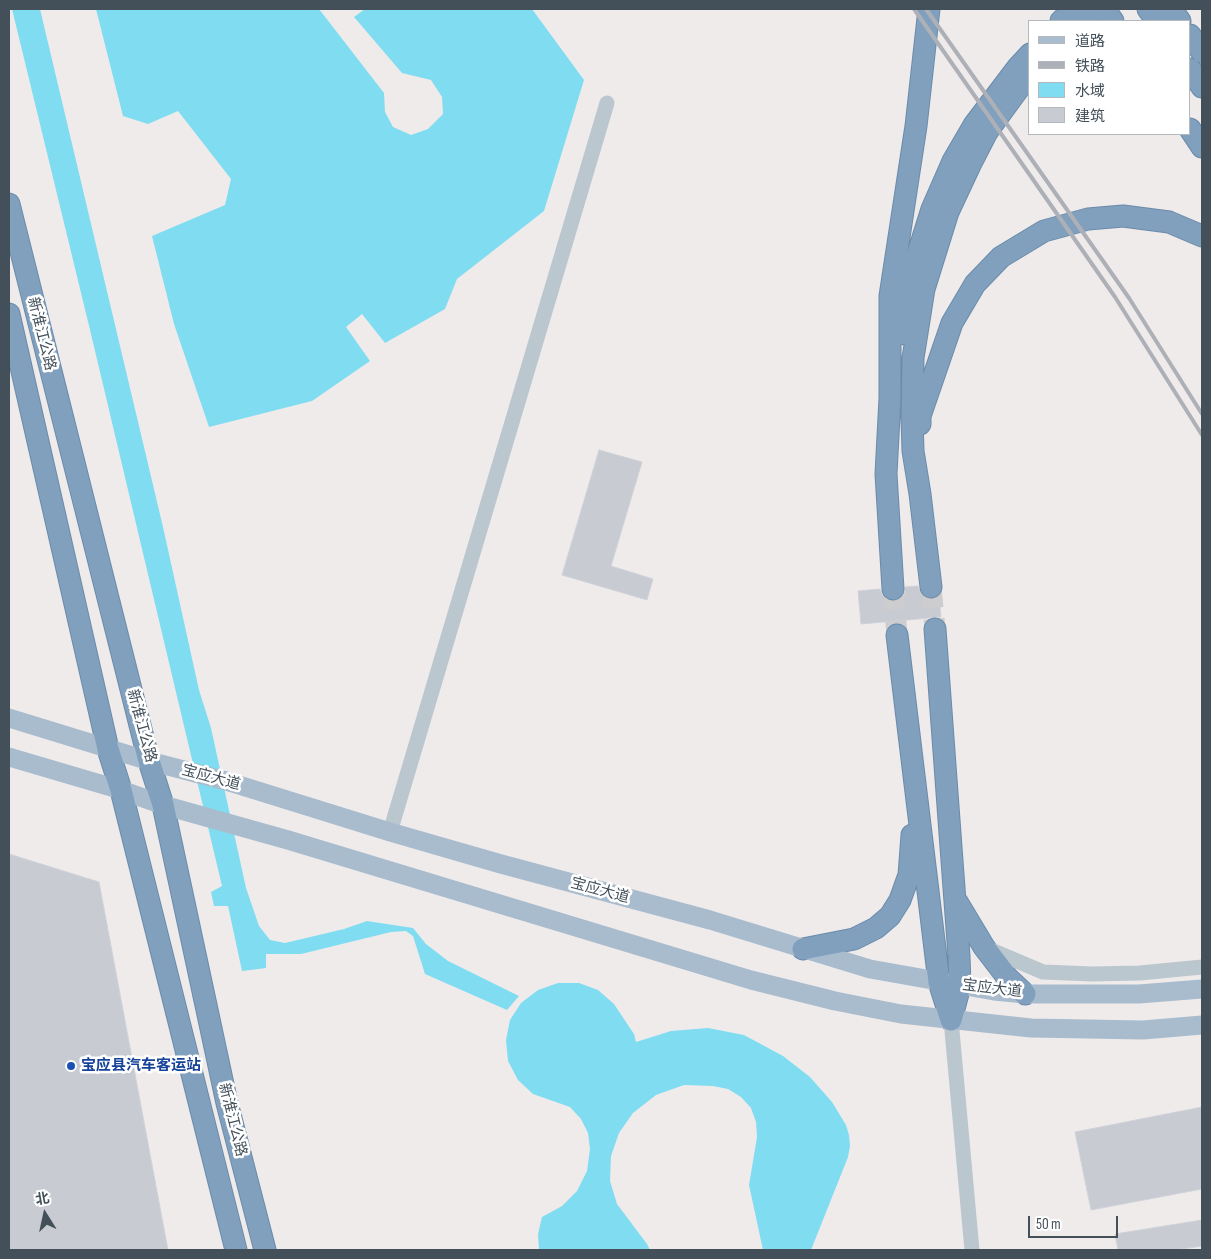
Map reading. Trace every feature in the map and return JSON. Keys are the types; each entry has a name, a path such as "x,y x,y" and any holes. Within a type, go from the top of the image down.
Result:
{"highway":[{"path":"892,589 886,474 890,398 890,296 916,126 929,9"},
{"path":"1063,20 1074,9"},
{"path":"1080,20 1096,9"},
{"path":"1104,9 1112,20"},
{"path":"1148,9 1156,20"},
{"path":"1171,9 1179,20"},
{"path":"1191,36 1202,52"},
{"path":"931,587 913,451 912,409 913,358 924,289 948,212 980,129 1018,67 1028,56"},
{"path":"1191,70 1202,87"},
{"path":"890,398 909,282 932,209 953,161 1028,75"},
{"path":"1191,130 1202,147"},
{"name":"新淮江公路","path":"9,204 150,762 163,805 227,1103 265,1250"},
{"path":"920,494 920,416 952,323 975,284 1001,258 1044,231 1088,219 1123,216 1169,222 1202,236"},
{"name":"新淮江公路","path":"9,314 108,749 121,790 236,1250"},
{"path":"935,629 954,898 949,984 951,1020"},
{"path":"897,634 916,792 949,984"},
{"path":"804,949 854,939 876,928 890,916 900,900 909,875 916,792"},
{"path":"954,898 984,947 1007,977 1025,994"}],"main road":[{"name":"宝应大道","path":"9,718 150,762 226,781 390,832 710,920 870,969 949,984 1025,994 1139,994 1202,989"},
{"path":"9,757 121,790 163,805 240,826 751,980 835,1001 901,1014 1031,1028 1143,1030 1202,1025"}],"street":[{"path":"390,832 607,103"},
{"path":"984,947 1043,972 1092,974 1202,967"},
{"path":"951,1020 972,1250"}],"water":[{"path":"12,9 40,9 163,527 199,690 211,728 246,888 259,926 270,940 285,943 344,929 367,921 413,928 426,944 448,961 519,996 507,1010 425,974 413,936 406,931 391,932 301,954 266,954 266,968 242,971 228,906 214,906 211,892 222,886"},
{"path":"96,9 319,9 384,93 385,112 393,127 411,135 428,129 443,114 442,97 431,80 402,73 354,17 365,9 532,9 584,80 544,211 457,279 445,309 385,343 362,314 346,327 370,361 312,401 209,427 174,324 152,236 225,205 231,179 178,111 148,124 123,116"},
{"path":"558,983 579,983 598,990 614,1004 634,1034 636,1042 671,1031 708,1028 744,1035 783,1056 810,1077 832,1102 846,1125 850,1146 848,1157 811,1250 763,1250 749,1185 757,1137 756,1122 751,1108 741,1097 728,1089 713,1086 684,1085 656,1095 633,1113 619,1133 611,1156 610,1181 617,1204 650,1250 539,1250 538,1234 542,1217 562,1206 577,1191 587,1171 590,1149 588,1133 581,1119 570,1107 533,1094 518,1080 508,1061 506,1040 510,1020 521,1003 538,990"}],"building":[{"path":"599,450 642,462 611,566 653,579 647,600 562,575"},
{"path":"918,586 921,594 926,598 933,599 939,596 941,617 861,624 858,591 880,589 882,595 887,600 894,601 899,600 904,595 905,587"},
{"name":"宝应县汽车客运站","path":"9,854 99,882 168,1250 9,1250"},
{"path":"1202,1107 1202,1189 1091,1210 1075,1132"},
{"path":"1202,1220 1202,1246 1175,1250 1118,1250 1115,1234"}],"tunnel":[{"path":"931,587 935,629"},
{"path":"893,589 897,635"}],"railway":[{"path":"914,9 1115,297 1202,435"},
{"path":"926,9 1129,298 1202,414"}],"place":[{"name":"宝应县汽车客运站","path":"71,1066"}]}
